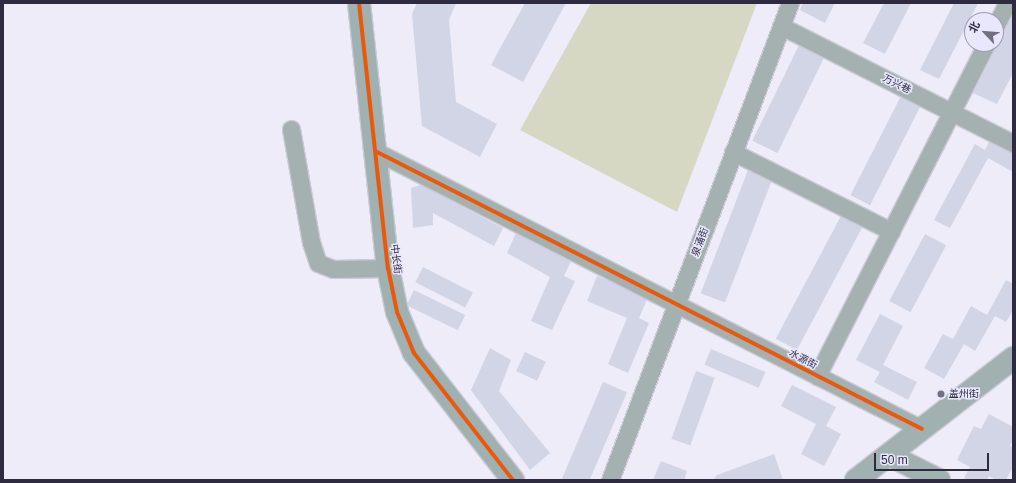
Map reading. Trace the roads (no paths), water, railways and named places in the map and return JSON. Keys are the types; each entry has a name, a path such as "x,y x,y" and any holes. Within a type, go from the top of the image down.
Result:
{"street":[{"name":"中长街","path":"360,3 377,152 388,268 397,312 414,353 513,480"},
{"name":"泉涌街","path":"610,480 790,3"},
{"path":"1002,12 1007,3"},
{"name":"万兴巷","path":"781,26 1013,143"},
{"path":"817,376 982,52"},
{"path":"291,129 311,242 318,263 333,269 388,268"},
{"name":"水源街","path":"377,152 922,429"},
{"path":"734,152 891,231"},
{"path":"856,480 1013,358"},
{"path":"889,455 940,480"}],"place":[{"name":"盖州街","path":"941,394"}]}
